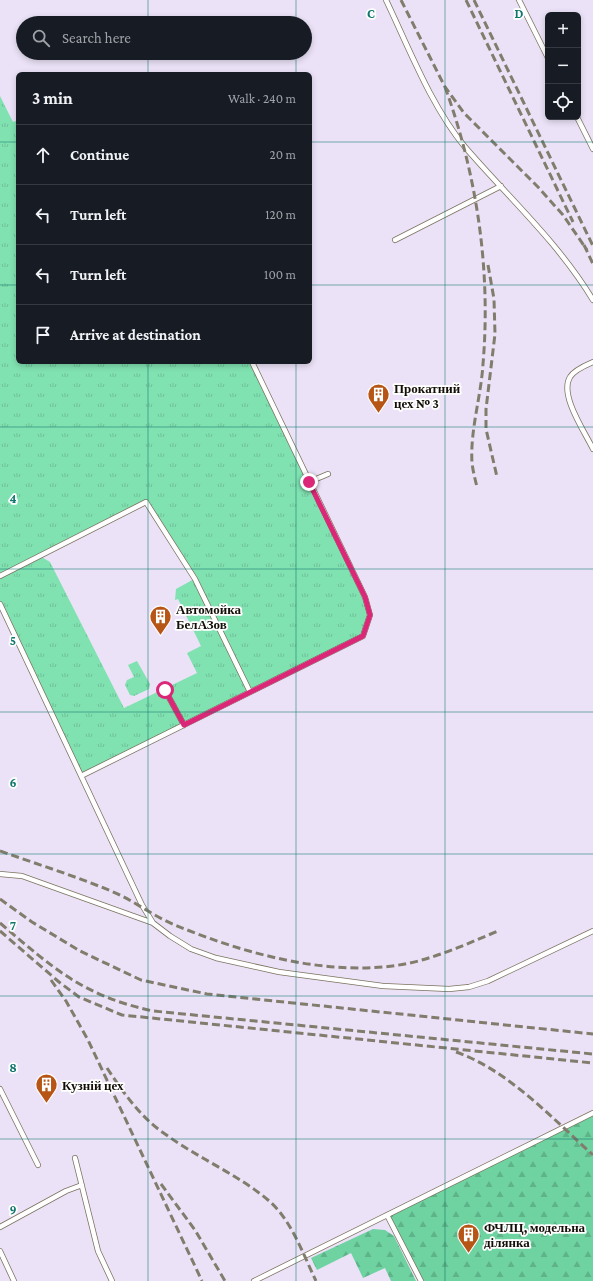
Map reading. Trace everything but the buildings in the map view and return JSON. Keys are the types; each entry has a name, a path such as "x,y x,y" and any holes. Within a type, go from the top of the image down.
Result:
{"lane":[{"path":"386,0 435,102 464,146 501,186 579,276 593,300"},
{"path":"519,0 545,52"},
{"path":"578,120 593,149"},
{"path":"395,240 501,186"},
{"path":"593,362 570,376 567,386 568,398 593,449"},
{"path":"82,776 363,636 370,615 365,597 253,364"},
{"path":"309,482 328,474"},
{"path":"0,576 146,502 195,578 250,692"},
{"path":"0,604 142,905 153,922 170,936 191,949 216,958 279,972 383,986 450,989 469,987 488,981 593,931"},
{"path":"165,690 184,725"},
{"path":"0,874 22,876 153,922"},
{"path":"0,1089 38,1165"},
{"path":"254,1281 593,1113"},
{"path":"74,1158 98,1251 112,1281"},
{"path":"0,1227 66,1191 82,1186"},
{"path":"387,1215 421,1281"},
{"path":"0,1251 14,1281"}],"shaded area":[{"path":"0,0 593,0 593,1281 0,1281"}],"green space":[{"path":"0,96 13,122 16,121 16,364 252,364 365,597 370,615 363,636 81,776 0,604","holes":["146,502 194,579 176,589 175,600 178,599 201,646 187,653 197,673 124,708 50,562 40,556"]},
{"path":"137,661 150,684 149,689 134,696 130,695 125,685 127,680 134,677 128,665"},
{"path":"593,1113 593,1281 421,1281 387,1215"},
{"path":"373,1229 385,1230 394,1236 416,1281 391,1281 385,1268 363,1278 351,1253 317,1270 311,1258"}],"railway":[{"path":"401,0 445,87 464,113 538,187 563,215 587,250"},
{"path":"466,0 573,222"},
{"path":"474,0 593,246"},
{"path":"445,87 466,154 479,223 483,258 485,329 483,364 472,451 472,466 477,487"},
{"path":"584,245 593,264"},
{"path":"488,265 494,299 495,334 486,409 486,429 497,477"},
{"path":"0,851 111,891 175,925 202,936 260,954 321,966 351,968 381,967 410,963 444,953 498,931"},
{"path":"0,899 32,922 80,951 141,980 207,994 593,1034"},
{"path":"0,923 36,954 70,978 107,997 129,1005 153,1011 593,1054"},
{"path":"0,931 59,982 79,997 122,1015 593,1063"},
{"path":"51,980 66,1001 88,1040 202,1281"},
{"path":"456,1052 475,1060 512,1083 546,1111 593,1155"},
{"path":"107,1068 133,1104 156,1127 178,1143 243,1182 268,1200 276,1208 290,1227 316,1281"},
{"path":"161,1184 195,1230 225,1281"}],"place":[{"name":"Прокатний цех № 3","path":"379,414"},
{"name":"Автомойка БелАЗов","path":"161,636"},
{"name":"Кузній цех","path":"47,1104"},
{"name":"ФЧЛЦ, модельна ділянка","path":"469,1254"}],"route":[{"path":"165,690 184,725 363,636 370,615 365,597 309,482"}]}
